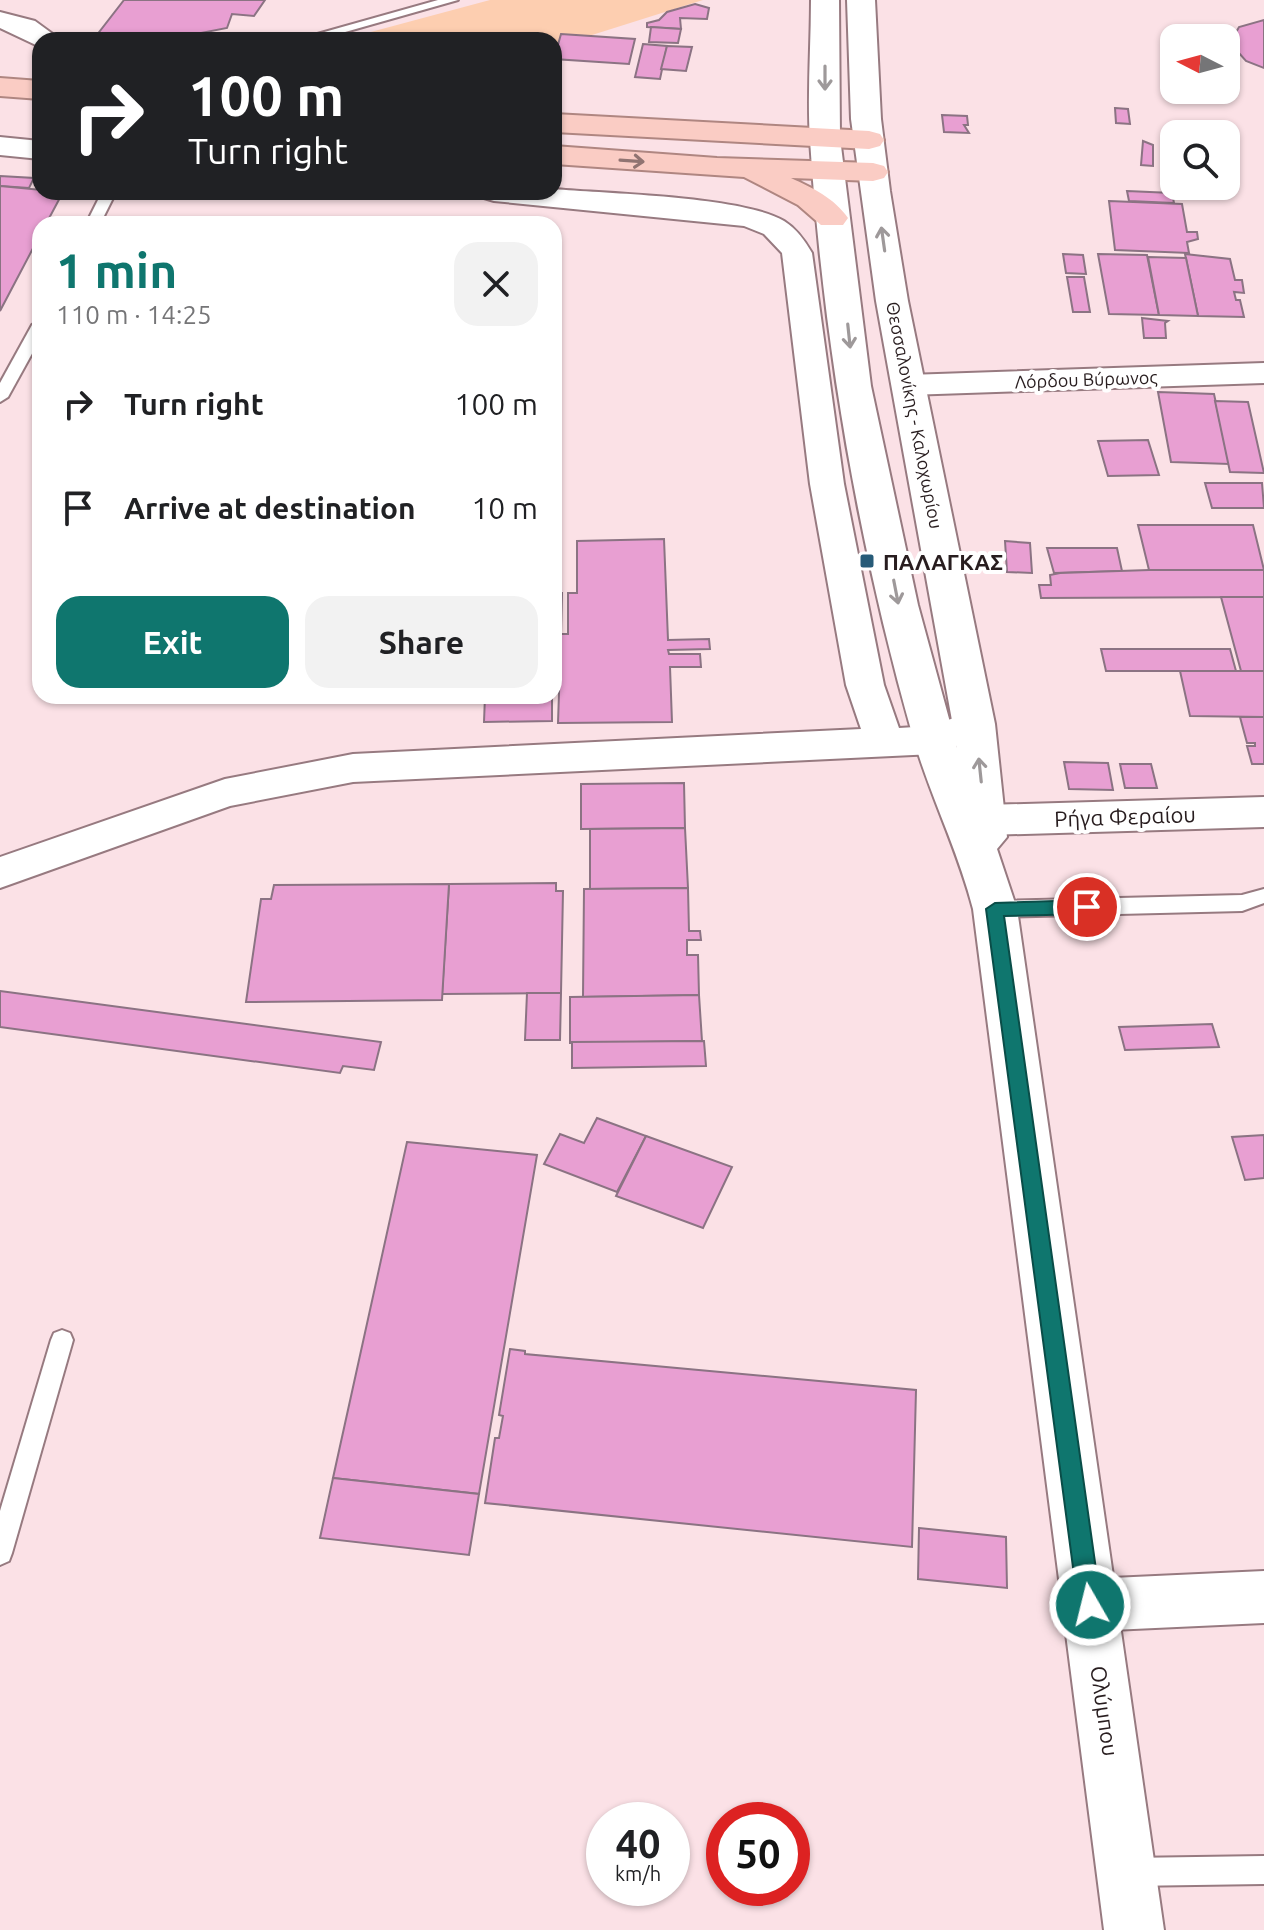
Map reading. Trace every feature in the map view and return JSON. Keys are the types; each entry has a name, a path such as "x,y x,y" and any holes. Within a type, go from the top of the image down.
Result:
{"highway":[{"path":"0,87 32,94"},
{"path":"0,111 32,99"},
{"path":"562,124 827,154 871,156"},
{"path":"717,167 827,154"},
{"path":"562,156 717,167 783,183 809,198 832,218"}],"main road":[{"path":"825,0 827,154 832,218 854,386 899,605 934,740 990,892"},
{"name":"Θεσσαλονίκης - Καλοχωρίου","path":"861,0 871,156 908,385 975,724 986,820 990,892"},
{"name":"Ολύμπου","path":"990,892 1134,1930"}],"street":[{"path":"0,20 34,32"},
{"path":"1,147 32,149"},
{"path":"711,212 717,167"},
{"path":"562,198 752,218 774,226 790,237 797,253 827,484 865,685 885,742"},
{"name":"Λόρδου Βύρωνος","path":"908,385 1264,373"},
{"path":"0,873 225,793 353,768 934,740 975,724"},
{"name":"Ρήγα Φεραίου","path":"986,820 1264,814"},
{"path":"1090,1605 1264,1597"}],"lane":[{"path":"331,32 442,1"},
{"path":"0,397 32,339"},
{"path":"990,892 1242,903 1264,896"},
{"path":"0,1553 62,1340"},
{"path":"1128,1872 1264,1870"}],"shaded area":[{"path":"490,0 703,0 562,44 562,32 371,32"}],"building":[{"path":"124,0 265,0 254,16 232,14 227,28 206,32 99,32"},
{"path":"695,4 709,8 707,19 680,18 681,29 647,27 647,23 659,20 667,12"},
{"path":"1264,20 1264,68 1246,61 1240,54 1240,27"},
{"path":"651,27 681,29 678,43 649,42"},
{"path":"562,34 635,39 629,64 562,60"},
{"path":"643,44 667,46 660,79 635,77"},
{"path":"667,46 692,47 686,71 661,69"},
{"path":"1115,108 1128,109 1130,124 1116,123"},
{"path":"942,115 967,116 968,125 964,125 969,133 944,132"},
{"path":"1143,141 1153,145 1153,166 1141,165"},
{"path":"0,176 32,178 29,188 0,186"},
{"path":"0,186 32,189 32,200 59,200 50,216 32,216 32,250 0,311"},
{"path":"1127,191 1160,192 1160,200 1173,200 1174,203 1129,201"},
{"path":"1109,201 1182,204 1187,232 1197,232 1198,239 1187,242 1189,253 1115,250"},
{"path":"1063,254 1083,255 1086,274 1066,273"},
{"path":"1098,254 1147,255 1159,315 1109,314"},
{"path":"1185,254 1230,259 1235,280 1242,280 1244,293 1234,292 1236,300 1240,300 1244,317 1198,316"},
{"path":"1148,257 1186,258 1198,316 1159,315"},
{"path":"1067,277 1084,277 1090,312 1073,312"},
{"path":"1142,318 1168,321 1165,323 1166,338 1144,338"},
{"path":"1158,392 1214,394 1229,464 1171,462"},
{"path":"1215,401 1248,402 1264,473 1230,472"},
{"path":"1148,440 1159,475 1108,476 1098,441"},
{"path":"1205,483 1262,483 1264,508 1212,508"},
{"path":"1138,525 1253,525 1264,570 1149,570"},
{"path":"664,539 668,640 709,639 710,649 668,650 669,654 700,654 701,667 670,667 672,722 558,723 559,704 562,704 562,634 568,634 568,593 577,593 577,541"},
{"path":"1005,541 1030,543 1032,573 1007,572"},
{"path":"1047,548 1117,548 1122,571 1054,573"},
{"path":"1149,570 1264,570 1264,597 1041,598 1039,585 1051,585 1050,575"},
{"path":"1221,597 1264,597 1264,671 1241,671"},
{"path":"1101,649 1230,649 1236,671 1106,671"},
{"path":"1180,671 1264,671 1264,717 1190,716"},
{"path":"485,704 552,704 552,721 484,722"},
{"path":"1240,717 1264,717 1264,764 1252,764 1247,746 1255,746 1255,743 1247,743"},
{"path":"1064,762 1108,763 1113,790 1069,789"},
{"path":"1120,764 1151,764 1157,788 1125,788"},
{"path":"684,783 685,828 581,829 581,784"},
{"path":"685,828 688,888 590,889 590,829"},
{"path":"556,883 556,891 563,891 561,993 442,994 449,884"},
{"path":"449,884 442,1000 246,1002 261,899 271,899 274,885"},
{"path":"688,888 689,931 700,931 701,940 687,940 687,955 698,955 699,995 583,997 584,889"},
{"path":"0,991 381,1042 374,1070 343,1066 340,1073 0,1027"},
{"path":"527,993 561,993 560,1040 525,1040"},
{"path":"699,995 702,1041 570,1043 570,997"},
{"path":"1212,1024 1219,1047 1125,1050 1119,1027"},
{"path":"704,1041 706,1066 572,1068 572,1042"},
{"path":"597,1118 646,1136 617,1192 544,1164 560,1134 584,1143"},
{"path":"1264,1135 1264,1178 1245,1180 1232,1137"},
{"path":"646,1136 732,1167 703,1228 616,1196"},
{"path":"407,1142 537,1155 479,1494 333,1478"},
{"path":"510,1349 525,1351 525,1354 916,1390 912,1547 485,1503 495,1438 499,1438 503,1416 499,1415"},
{"path":"333,1478 479,1494 469,1555 320,1538"},
{"path":"919,1528 1006,1537 1007,1588 918,1579"}],"place":[{"name":"ΠΑΛΑΓΚΑΣ","path":"867,561"}],"route":[{"path":"1087,907 995,909 1090,1605"}]}
